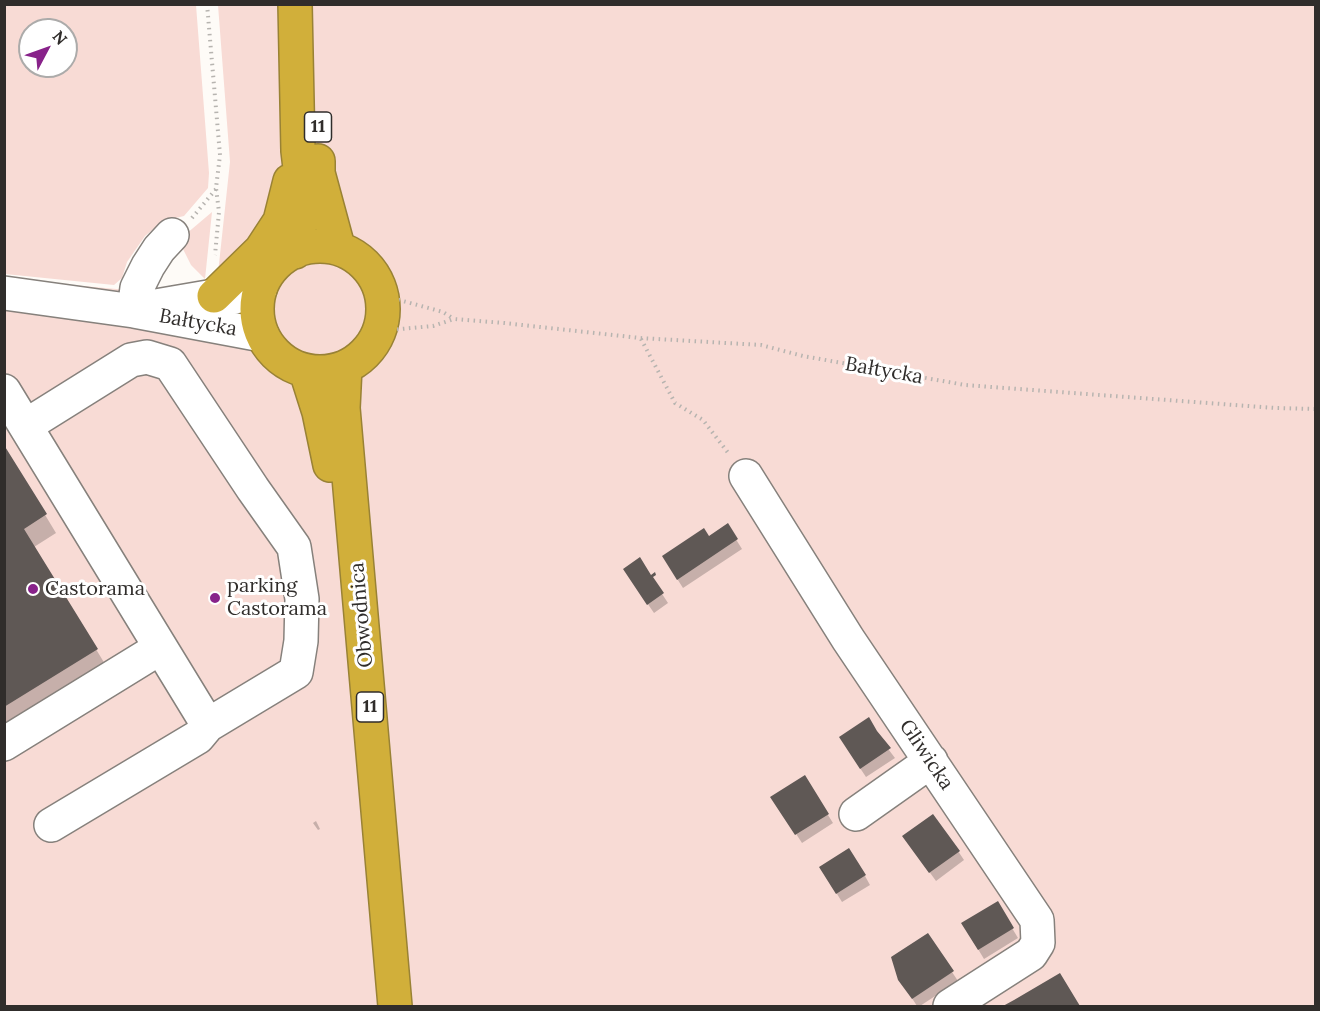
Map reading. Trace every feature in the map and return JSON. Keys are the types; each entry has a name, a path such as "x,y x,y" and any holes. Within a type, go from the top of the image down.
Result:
{"highway":[{"name":"11","path":"294,252 304,202 298,151 295,4"},
{"name":"11","path":"311,4 317,79 318,173 338,247"},
{"path":"214,296 261,250 280,221 298,151"},
{"path":"312,246 338,247 367,265 378,284 383,306 379,331 368,351 345,368 326,372 306,371 288,364 262,335 257,312 260,289 277,265 294,252 312,246"},
{"name":"Obwodnica","path":"345,368 343,408 395,1006"},
{"name":"Obwodnica","path":"306,371 320,412 340,520 373,931 374,1006"}],"street":[{"path":"134,311 137,288 148,266 159,249 172,236"},
{"name":"Bałtycka","path":"134,311 214,296 235,297 260,289"},
{"name":"Bałtycka","path":"4,293 134,311 262,335"},
{"path":"27,425 130,360 147,357 170,364 294,547 302,599 302,641 296,672 208,725 198,737 51,825"},
{"path":"4,391 27,425 208,725"},
{"name":"Gliwicka","path":"746,476 842,630 1037,920 1038,943 1031,954 950,1006"},
{"path":"4,744 160,648"},
{"path":"856,814 931,761"}],"path":[{"path":"207,4 220,155 216,189 219,212 215,257"},
{"path":"172,236 193,217 216,189"},
{"path":"381,295 436,309 454,320"},
{"path":"379,331 433,326 454,320"},
{"name":"Bałtycka","path":"454,320 504,323 640,338 761,345 802,356 965,385 1316,409"},
{"path":"640,338 675,403 703,420 746,476"}],"shaded area":[{"path":"4,5 196,5 209,173 208,188 184,216 163,221 145,236 127,262 122,278 114,285 5,274"},
{"path":"218,5 278,5 283,156 281,183 265,225 218,273 230,162"},
{"path":"298,5 1315,5 1315,1006 5,1006 4,279 274,303 280,285 290,274 303,266 320,263"},
{"path":"212,212 205,279 191,265 183,249 186,234"}],"building":[{"name":"Castorama","path":"4,445 47,514 24,529 98,649 4,707"},
{"path":"728,523 738,539 677,580 662,556 704,528 709,536"},
{"path":"640,557 651,575 655,572 656,575 653,577 664,593 647,605 623,569"},
{"path":"869,717 891,748 860,769 839,737"},
{"path":"805,775 829,814 795,835 770,797"},
{"path":"933,814 960,851 929,873 902,836"},
{"path":"849,848 866,875 836,894 819,867"},
{"path":"998,901 1014,928 978,950 961,923"},
{"path":"928,933 954,971 912,999 898,980 891,957"},
{"path":"1060,973 1080,1006 1003,1006 1014,1000"}],"place":[{"name":"Castorama","path":"33,589"},
{"name":"parking Castorama","path":"215,598"}]}
